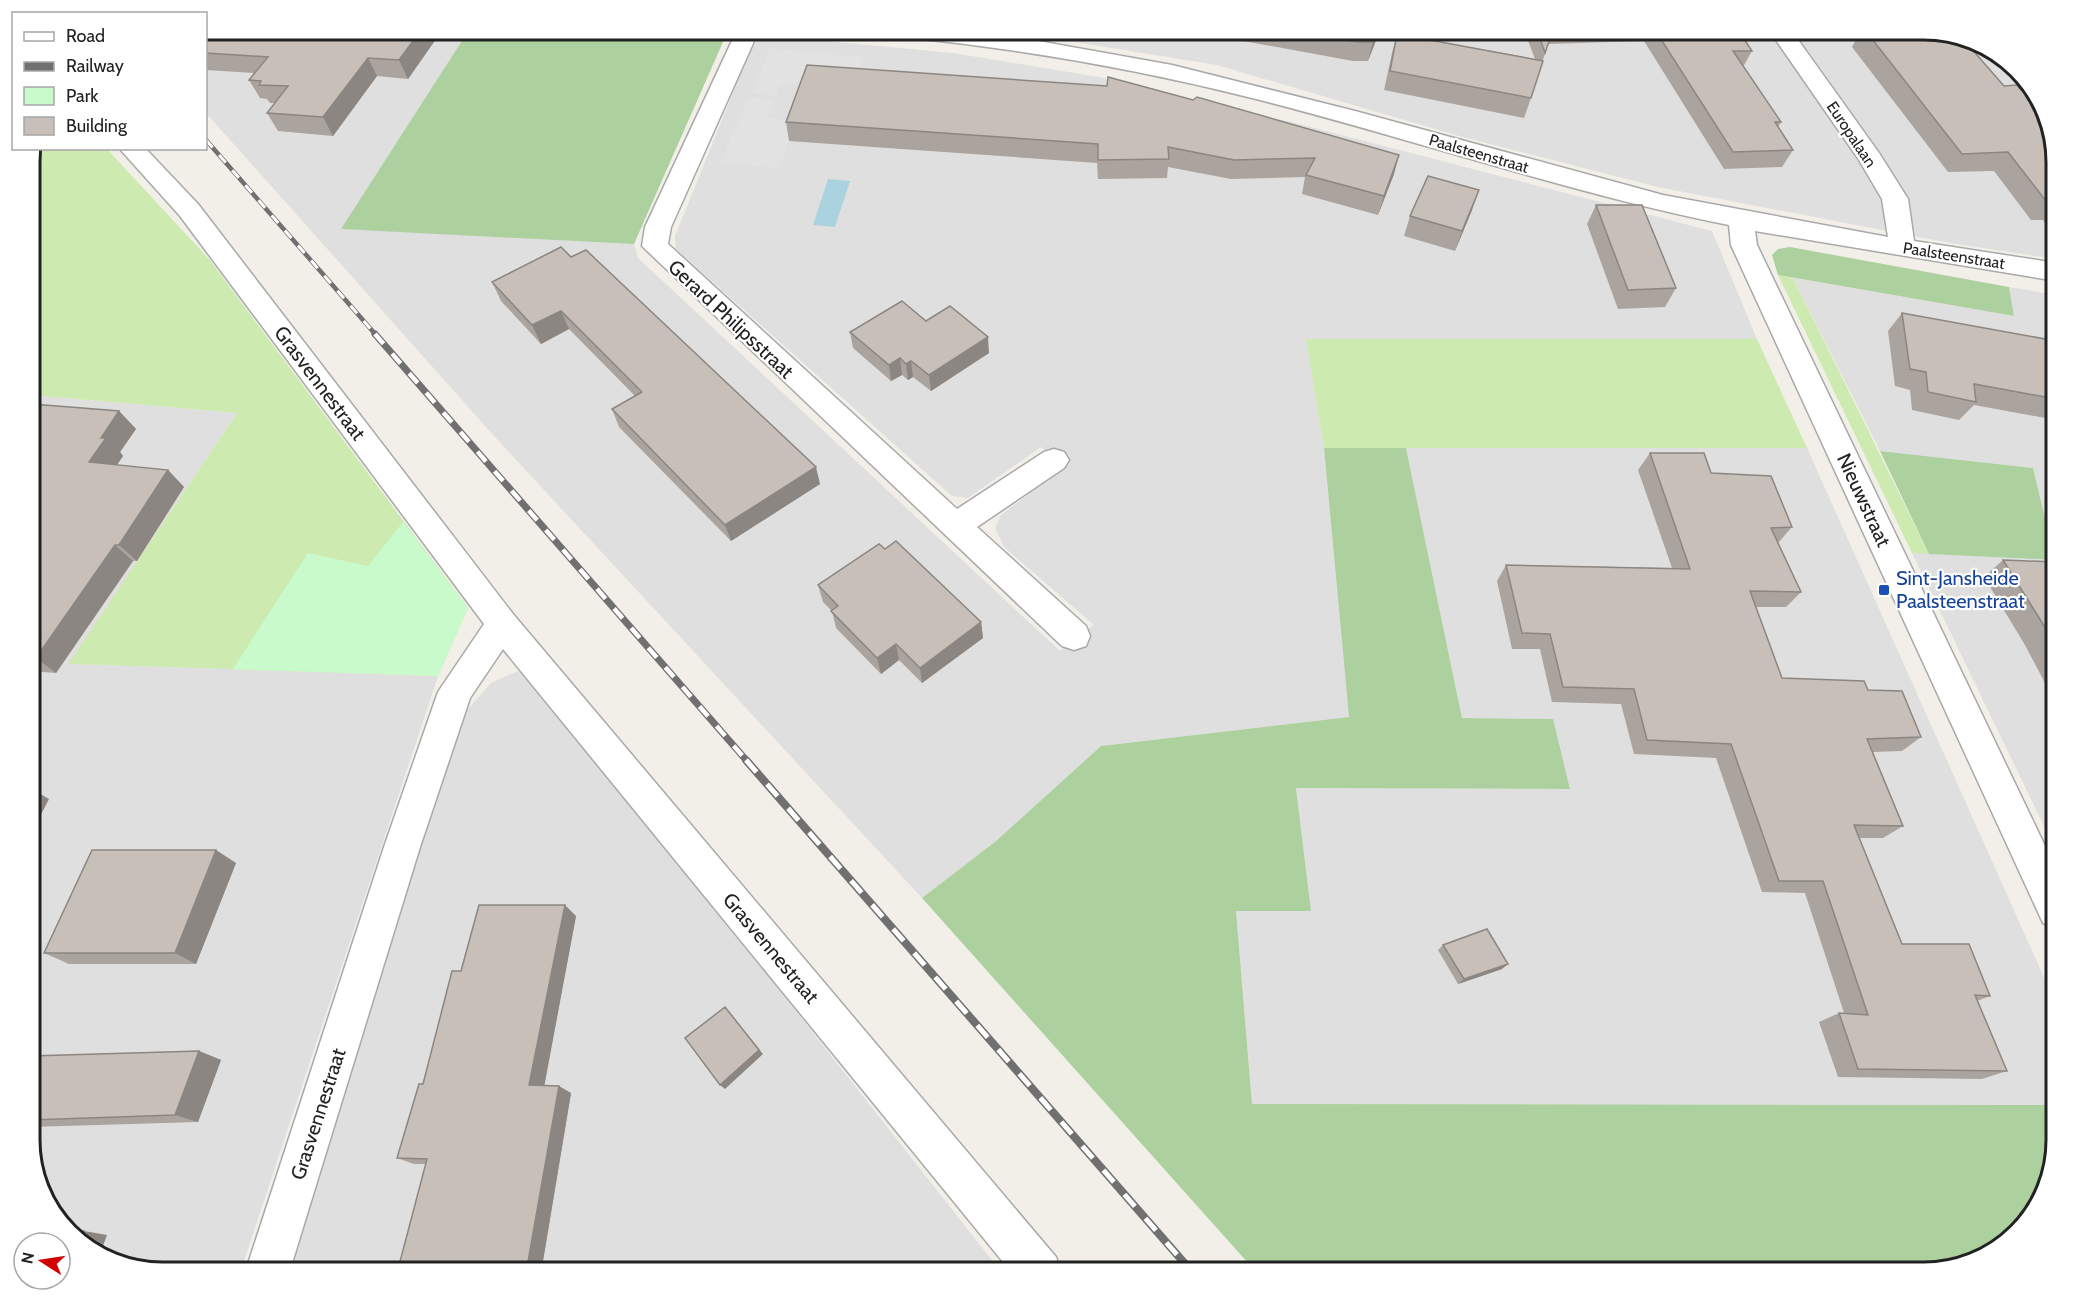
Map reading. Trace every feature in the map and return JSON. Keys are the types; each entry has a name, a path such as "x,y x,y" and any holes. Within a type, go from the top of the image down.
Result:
{"street":[{"name":"Gerard Philipsstraat","path":"743,40 658,227 655,246 1074,636"},
{"name":"Paalsteenstraat","path":"983,40 1069,51 1221,82 1611,190 1741,218 2046,270"},
{"name":"Europalaan","path":"1787,40 1870,158 1895,200 1902,247"},
{"name":"Grasvennestraat","path":"133,150 189,210 502,624 1031,1262"},
{"name":"Nieuwstraat","path":"1741,218 1744,245 2046,889"},
{"path":"955,526 1054,460"},
{"name":"Grasvennestraat","path":"270,1262 402,847 455,692 502,624"}],"shaded area":[{"path":"207,40 717,40 639,227 634,244 638,258 1060,651 1094,625 1004,547 995,528 1001,515 1064,467 1041,447 968,498 952,496 676,249 675,236 751,48 758,40 816,40 953,53 1099,77 1299,124 1712,231 1757,339 1307,339 1324,448 1349,717 1101,746 996,841 922,898 495,437 207,114"},
{"path":"1063,40 1923,40 1955,45 1984,57 2010,76 2020,88 2036,116 2046,163 2046,257 1950,243 1658,187 1459,136 1217,65"},
{"path":"770,48 864,57 852,87 782,82 776,96 752,93"},
{"path":"749,97 774,100 767,118 797,120 779,168 720,162"},
{"path":"1793,278 2014,316 2009,287 2046,293 2046,522 2033,468 1880,451"},
{"path":"41,396 237,413 69,664 438,676 244,1262 155,1262 123,1256 109,1250 88,1237 66,1215 47,1180 41,1148"},
{"path":"1406,448 1807,448 2046,982 2046,1105 1252,1104 1236,910 1311,911 1296,788 1570,789 1552,719 1462,718"},
{"path":"1912,553 2046,560 2046,830"},
{"path":"518,671 537,682 993,1262 288,1262 429,802 463,715 491,683"}],"green space":[{"path":"463,40 722,40 723,42 634,244 341,229"},
{"path":"42,150 108,150 209,259 468,608 438,676 68,664 237,413 41,396"},
{"path":"1790,247 2009,287 2014,316 1778,275 1772,255 1778,249"},
{"path":"1778,275 1793,278 1929,554 1912,553"},
{"path":"1306,339 1757,339 1807,448 1324,448"},
{"path":"1324,448 1406,448 1462,718 1553,719 1570,789 1296,788 1311,911 1236,911 1252,1104 2046,1105 2046,1140 2041,1172 2025,1208 2004,1232 1984,1246 1955,1258 1939,1261 1247,1262 922,898 996,841 1101,746 1349,717"},
{"path":"1880,451 2033,468 2046,522 2046,560 1929,554"},
{"path":"403,522 468,608 438,676 233,669 308,553 368,566"}],"water":[{"path":"828,179 850,181 835,227 813,225"}],"building":[{"path":"207,40 414,40 399,60 368,58 323,117 267,113 288,86 259,85 261,81 249,80 268,57 207,53"},
{"path":"1346,40 1374,40 1373,42"},
{"path":"1396,40 1429,40 1543,61 1531,98 1390,71"},
{"path":"1540,40 1550,40 1545,53"},
{"path":"1661,40 1745,40 1752,51 1733,51 1781,122 1775,122 1793,150 1733,152"},
{"path":"1873,40 1923,40 1955,45 1975,52 2004,86 2017,85 2029,102 2041,131 2046,163 2046,201 2008,152 1962,154"},
{"path":"807,65 1107,86 1108,77 1193,100 1197,97 1399,155 1384,196 1306,175 1315,158 1234,160 1168,147 1169,159 1098,160 1098,144 786,122"},
{"path":"1428,176 1479,190 1462,231 1410,216"},
{"path":"1596,205 1642,205 1676,288 1628,290"},
{"path":"561,247 571,257 586,250 816,467 725,525 612,409 642,392 561,311 532,325 492,282"},
{"path":"902,301 926,321 950,306 988,337 929,375 911,361 906,364 900,358 889,365 850,332"},
{"path":"1902,313 2046,339 2046,397 1974,384 1976,402 1928,392 1926,372 1910,369"},
{"path":"41,405 119,411 101,438 106,438 89,462 168,470 119,545 115,545 41,651"},
{"path":"1650,453 1704,453 1711,473 1771,476 1792,527 1771,528 1801,592 1750,591 1782,678 1864,681 1868,690 1902,691 1921,737 1867,739 1903,826 1854,825 1902,944 1969,944 1990,996 1975,995 2007,1071 1858,1069 1839,1013 1868,1015 1823,881 1779,881 1731,744 1647,740 1634,689 1563,687 1550,634 1522,633 1506,565 1690,569"},
{"path":"896,541 981,622 920,668 896,644 877,658 831,611 838,606 818,585 879,544 885,549"},
{"path":"2003,560 2046,562 2046,629"},
{"path":"92,850 216,850 175,953 44,953"},
{"path":"479,905 565,905 529,1085 559,1086 528,1262 400,1262 427,1159 397,1158 419,1084 423,1084 452,971 461,971"},
{"path":"1487,929 1508,964 1464,979 1443,945"},
{"path":"725,1007 759,1050 720,1085 685,1038"},
{"path":"199,1051 175,1115 41,1120 41,1056"}],"railway":[{"path":"207,141 376,335"},
{"path":"375,334 747,761"},
{"path":"746,760 1183,1262"}],"place":[{"name":"Sint-Jansheide Paalsteenstraat","path":"1884,590"}]}
